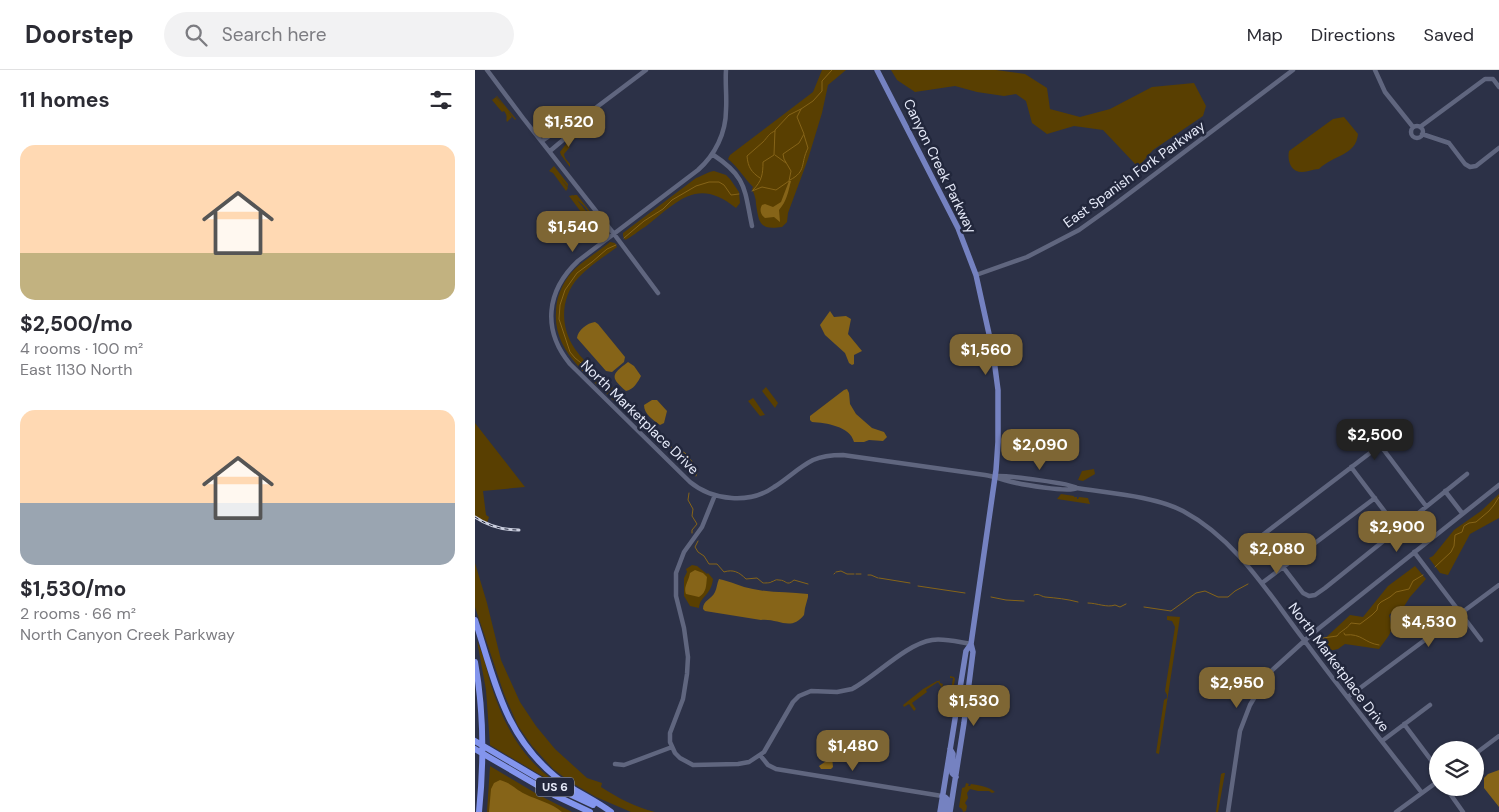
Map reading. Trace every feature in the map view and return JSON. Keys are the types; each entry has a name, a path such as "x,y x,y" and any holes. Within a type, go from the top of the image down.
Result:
{"highway":[{"path":"475,620 502,704 523,744 556,777 611,812"},
{"path":"475,662 479,688 482,738 479,812"},
{"name":"US 6","path":"475,741 572,796 611,812"},
{"path":"475,749 554,795 590,812"}],"main road":[{"name":"Canyon Creek Parkway","path":"877,70 954,219 976,275 993,352 998,390 996,476 971,644"},
{"path":"940,812 966,652 971,644"},
{"path":"950,812 973,652 971,644"},
{"path":"950,749 953,754 952,773 956,777"},
{"path":"942,796 947,800 945,812"}],"street":[{"path":"487,70 614,234 657,293"},
{"path":"542,141 554,133 569,129 647,70"},
{"path":"614,234 698,170 712,154 719,141 725,120 726,70"},
{"name":"East Spanish Fork Parkway","path":"976,275 1027,257 1079,230 1293,70"},
{"path":"1375,70 1385,92 1413,128"},
{"path":"1413,128 1420,127 1485,79 1493,80 1499,87"},
{"path":"1420,127 1423,130 1423,134"},
{"path":"1413,128 1411,132 1413,137 1419,138 1423,134"},
{"path":"549,152 563,140 569,129"},
{"path":"1423,134 1449,143 1465,164 1470,167 1476,166 1499,148"},
{"path":"712,154 731,168 741,181 748,200 752,226"},
{"name":"North Marketplace Drive","path":"614,234 574,265 563,277 555,292 551,314 552,330 565,358 700,489 715,496 752,497 776,486 811,461 833,455 1007,476 1073,485 1077,488"},
{"path":"1387,440 1260,537 1303,592 1309,596 1315,595 1325,588 1467,474"},
{"path":"1380,445 1426,506"},
{"path":"1351,467 1398,529"},
{"name":"North Marketplace Drive","path":"996,476 1007,481 1051,488 1054,485 1135,497 1181,510 1205,524 1227,542 1245,561 1304,641 1422,793"},
{"path":"1228,812 1238,738 1242,723 1250,704 1269,673 1304,641 1499,484"},
{"path":"1445,492 1463,513"},
{"path":"715,496 703,527 684,552 676,573 676,596 685,634 688,662 683,699 671,729 670,742 680,758 686,762 699,766 746,762 760,756 768,747 793,702 805,693 817,691 843,692 852,689 912,647 925,642 941,640 971,644"},
{"path":"1262,583 1375,498"},
{"path":"1414,552 1481,640"},
{"path":"1348,697 1499,584"},
{"path":"1382,741 1430,705"},
{"path":"1404,724 1429,757"},
{"path":"1484,747 1499,736"},
{"path":"615,764 623,765 672,747"},
{"path":"760,756 768,765 776,769 942,796"},
{"path":"1397,812 1429,788"},
{"path":"1452,796 1463,812"}],"shaded area":[{"path":"822,70 846,70 828,85 822,113 808,159 788,213 787,222 782,227 765,226 758,216 753,187 728,159 730,155 813,92"},
{"path":"891,70 996,70 1025,74 1047,88 1050,109 1080,117 1110,109 1152,87 1194,83 1206,106 1203,116 1153,150 1138,167 1103,130 1074,126 1047,134 1032,123 1026,101 1016,94 1004,96 955,86 915,92 897,80"},
{"path":"496,96 516,119 515,120 508,111 512,117 507,122 504,111 502,112 492,100 496,97 504,106"},
{"path":"1344,117 1358,134 1353,147 1319,169 1302,172 1295,170 1289,162 1289,151 1333,119"},
{"path":"575,132 580,139 577,137 568,144 570,147 564,154 570,167 560,152"},
{"path":"554,166 568,184 568,187 561,179 568,188 566,191 553,173 549,171"},
{"path":"714,171 726,175 739,192 740,203 736,208 710,194 699,193 688,196 625,240 623,233 696,178"},
{"path":"789,181 791,181 787,196 779,210 780,222 774,217 765,218 761,212 762,205 765,204 773,207 781,202"},
{"path":"577,195 604,229 602,231 584,206 577,200 601,231 599,236 569,196"},
{"path":"610,242 615,243 617,247 578,278 568,295 564,313 567,332 575,349 624,398 621,403 617,404 585,374 567,352 557,327 556,312 560,291 571,273"},
{"path":"830,311 834,317 846,316 851,319 848,334 862,351 854,355 854,364 852,365 849,363 845,353 825,335 820,325"},
{"path":"595,322 625,357 624,362 612,372 606,371 577,338 583,327"},
{"path":"628,362 634,366 641,376 633,387 626,391 617,382 615,376 618,370"},
{"path":"766,387 778,403 775,408 762,391"},
{"path":"847,389 850,404 856,414 872,428 884,432 887,437 883,441 854,442 848,432 837,426 812,422 810,420 810,416"},
{"path":"753,398 765,415 760,416 748,401"},
{"path":"652,400 657,400 667,411 664,423 660,425 649,416 644,408 644,405"},
{"path":"475,423 525,487 483,491 486,515 489,517 487,523 475,517"},
{"path":"1094,469 1095,474 1083,481 1078,480 1082,471"},
{"path":"1061,494 1074,496 1077,499 1079,497 1088,498 1090,504 1057,499"},
{"path":"1499,494 1499,518 1470,534 1448,575 1440,573 1429,558 1433,556 1454,530 1481,511"},
{"path":"475,563 501,660 520,702 536,726 555,749 587,778 602,783 601,787 627,802 655,812 631,812 596,797 553,769 532,746 518,726 504,694 475,607"},
{"path":"692,565 708,573 713,579 712,585 701,601 699,608 690,606 684,596 686,569"},
{"path":"1415,566 1426,579 1403,608 1395,610 1389,615 1391,630 1379,649 1345,644 1338,649 1329,651 1323,648 1320,643 1350,615 1363,617 1388,586"},
{"path":"695,570 707,577 705,591 699,597 686,594 685,591 690,573"},
{"path":"719,579 760,590 808,594 804,615 794,623 789,624 705,611 703,609 704,604 715,592"},
{"path":"1167,616 1180,617 1159,754 1156,753 1164,700 1167,698 1165,691 1175,627 1172,621 1167,620"},
{"path":"477,641 496,700 515,740 533,762 556,782 554,783 490,745 486,690"},
{"path":"950,676 955,679 949,716 944,715 948,715 950,704 944,690 951,690 953,678 950,678"},
{"path":"939,679 940,683 943,684 942,688 938,682 926,690 927,692 912,703 916,709 914,711 909,704 904,707 903,705 923,689 939,681"},
{"path":"832,757 833,767 831,769 821,769 819,766"},
{"path":"490,766 537,794 572,812 487,812"},
{"path":"1499,770 1499,807 1484,788 1484,778 1488,774"},
{"path":"1225,773 1218,812 1216,812 1221,774"},
{"path":"500,780 525,794 554,806 562,812 489,812 491,789 494,783"},
{"path":"966,783 969,784 968,786 971,784 981,786 995,792 970,789 965,803 967,806 966,811 963,812 959,807 962,788 965,787"}],"waterway":[{"path":"752,191 762,187 776,190 789,181 791,171 783,154 799,143 804,134 797,117 801,109 813,101 822,91 822,81 832,70"},
{"path":"753,190 761,177 763,162 774,155 775,130 789,115 801,109"},
{"path":"760,178 751,169 747,156 775,131"},
{"path":"790,180 801,170 808,148 804,135"},
{"path":"775,155 786,163"},
{"path":"624,238 672,200 696,186 709,182 719,182 724,185 731,195 739,194"},
{"path":"616,245 607,249 577,273 565,290 560,305 559,319 570,352 591,371 601,384 622,402"},
{"path":"630,409 662,442 685,453 698,469 696,476"},
{"path":"689,493 688,500 693,509 692,516 697,524 692,533"},
{"path":"1435,567 1451,552 1454,546 1455,535 1462,532 1464,526 1476,522 1489,511 1499,497"},
{"path":"698,541 695,547 698,552 704,556 709,564 717,564 724,572 736,572 746,579 757,578 763,583 777,580 789,583 794,580 808,584"},
{"path":"836,572 841,571 847,574 854,574"},
{"path":"856,574 861,574"},
{"path":"868,575 878,578"},
{"path":"1320,647 1323,638 1337,636 1351,623 1360,624 1377,610 1381,602 1396,592 1409,589 1413,581 1423,575"},
{"path":"879,578 910,583"},
{"path":"1144,607 1171,611 1196,593 1205,591 1218,597 1228,597 1248,584"},
{"path":"918,586 965,593"},
{"path":"1034,595 1038,594 1045,597 1078,602"},
{"path":"991,597 1024,601"},
{"path":"1088,603 1120,607 1126,604"},
{"path":"1344,633 1345,635 1355,635 1379,645"}],"railway":[{"path":"475,517 496,527 519,530"}]}
